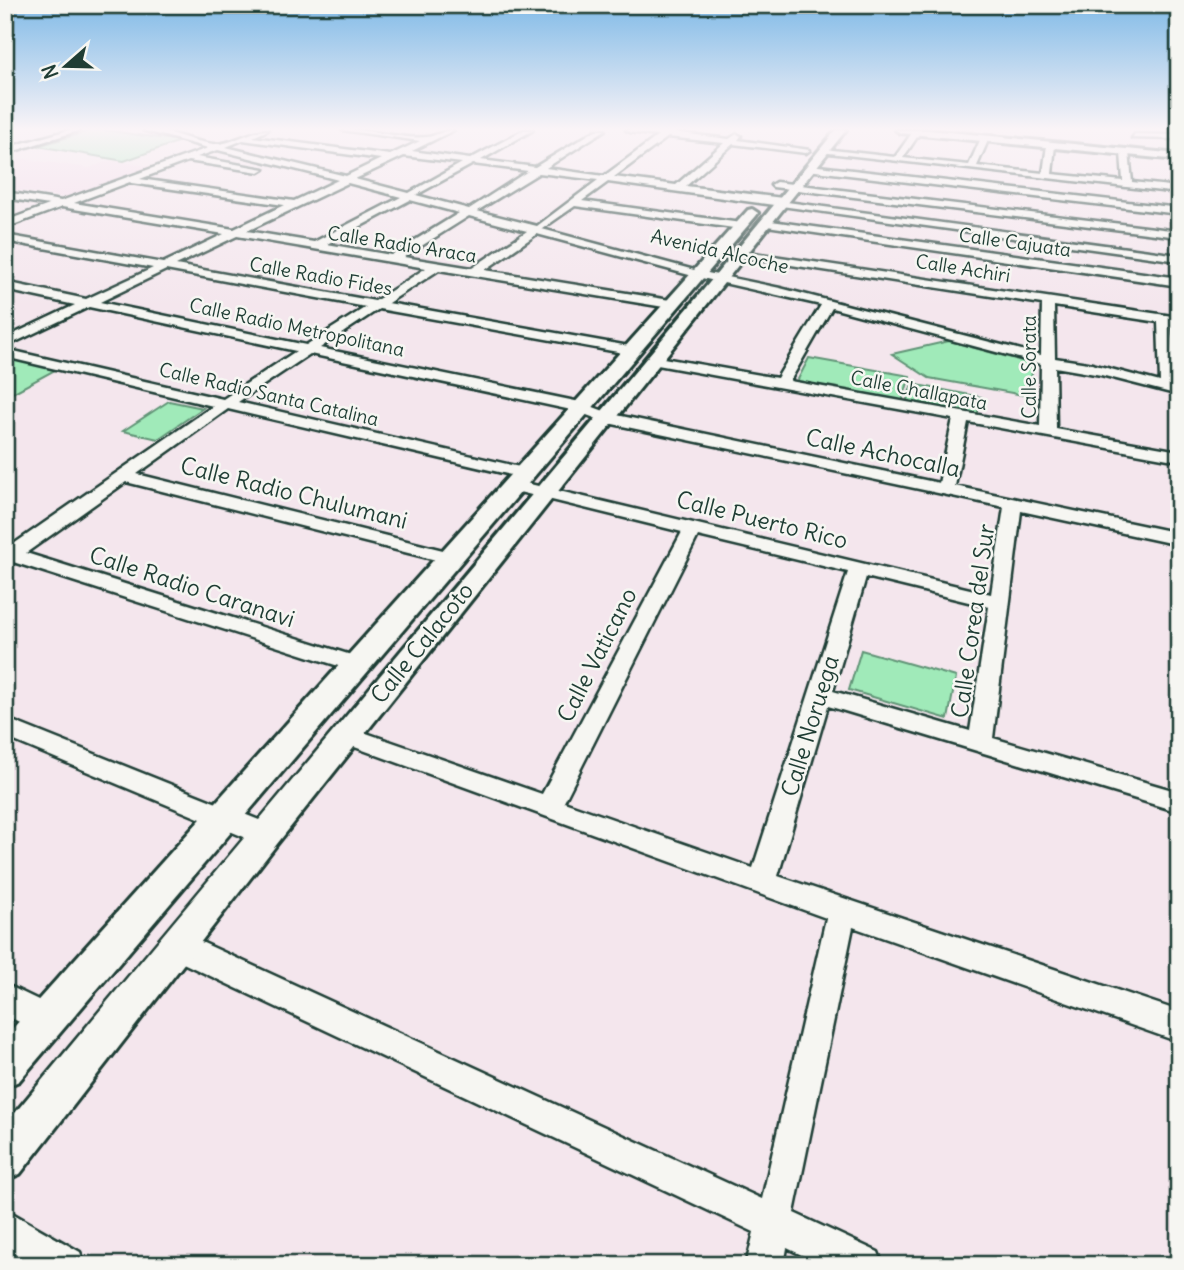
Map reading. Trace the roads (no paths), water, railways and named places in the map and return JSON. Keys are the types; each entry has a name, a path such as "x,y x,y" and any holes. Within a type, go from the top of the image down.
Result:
{"main road":[{"name":"Calle Calacoto","path":"5,1159 346,735 580,407 773,189"},
{"name":"Calle Calacoto","path":"5,1067 452,558 527,483 608,418 792,189"}],"street":[{"path":"5,225 103,189"},
{"path":"192,189 295,204"},
{"path":"5,343 326,189"},
{"name":"Avenida Alcoche","path":"388,189 1047,358"},
{"path":"314,247 421,189"},
{"path":"391,260 504,189"},
{"path":"473,272 539,228 589,189"},
{"path":"689,189 1179,258"},
{"path":"813,189 1179,233"},
{"path":"990,189 1179,211"},
{"path":"1017,214 1023,189"},
{"name":"Calle Radio Araca","path":"5,195 670,304"},
{"path":"572,203 741,226"},
{"name":"Calle Cajuata","path":"764,223 1019,279 1118,274 1179,282"},
{"path":"1113,226 1118,274"},
{"name":"Calle Radio Fides","path":"5,238 629,350"},
{"name":"Calle Achiri","path":"740,254 1019,279 1048,302 1172,320"},
{"path":"8,557 225,404 435,267"},
{"name":"Avenida Alcoche","path":"722,274 828,304 1174,389"},
{"name":"Calle Radio Metropolitana","path":"5,286 580,407"},
{"name":"Calle Sorata","path":"1048,302 1048,432"},
{"path":"782,383 828,304"},
{"path":"1172,320 1174,389"},
{"name":"Calle Radio Santa Catalina","path":"5,354 225,404 527,483"},
{"name":"Calle Challapata","path":"652,360 1179,456"},
{"name":"Calle Achocalla","path":"580,407 608,418 1179,539"},
{"path":"946,490 961,418"},
{"name":"Calle Radio Chulumani","path":"124,476 452,558"},
{"name":"Calle Puerto Rico","path":"527,483 693,528 1000,603"},
{"name":"Calle Corea del Sur","path":"980,744 1013,504"},
{"name":"Calle Vaticano","path":"548,806 693,528"},
{"name":"Calle Radio Caranavi","path":"8,557 359,665"},
{"name":"Calle Noruega","path":"762,883 859,569"},
{"path":"818,695 1179,802"},
{"path":"5,727 265,834"},
{"path":"346,735 1179,1027"},
{"path":"765,1265 842,911"},
{"path":"176,945 865,1265"},
{"path":"5,999 46,1020"},
{"path":"5,1227 67,1265"}]}
